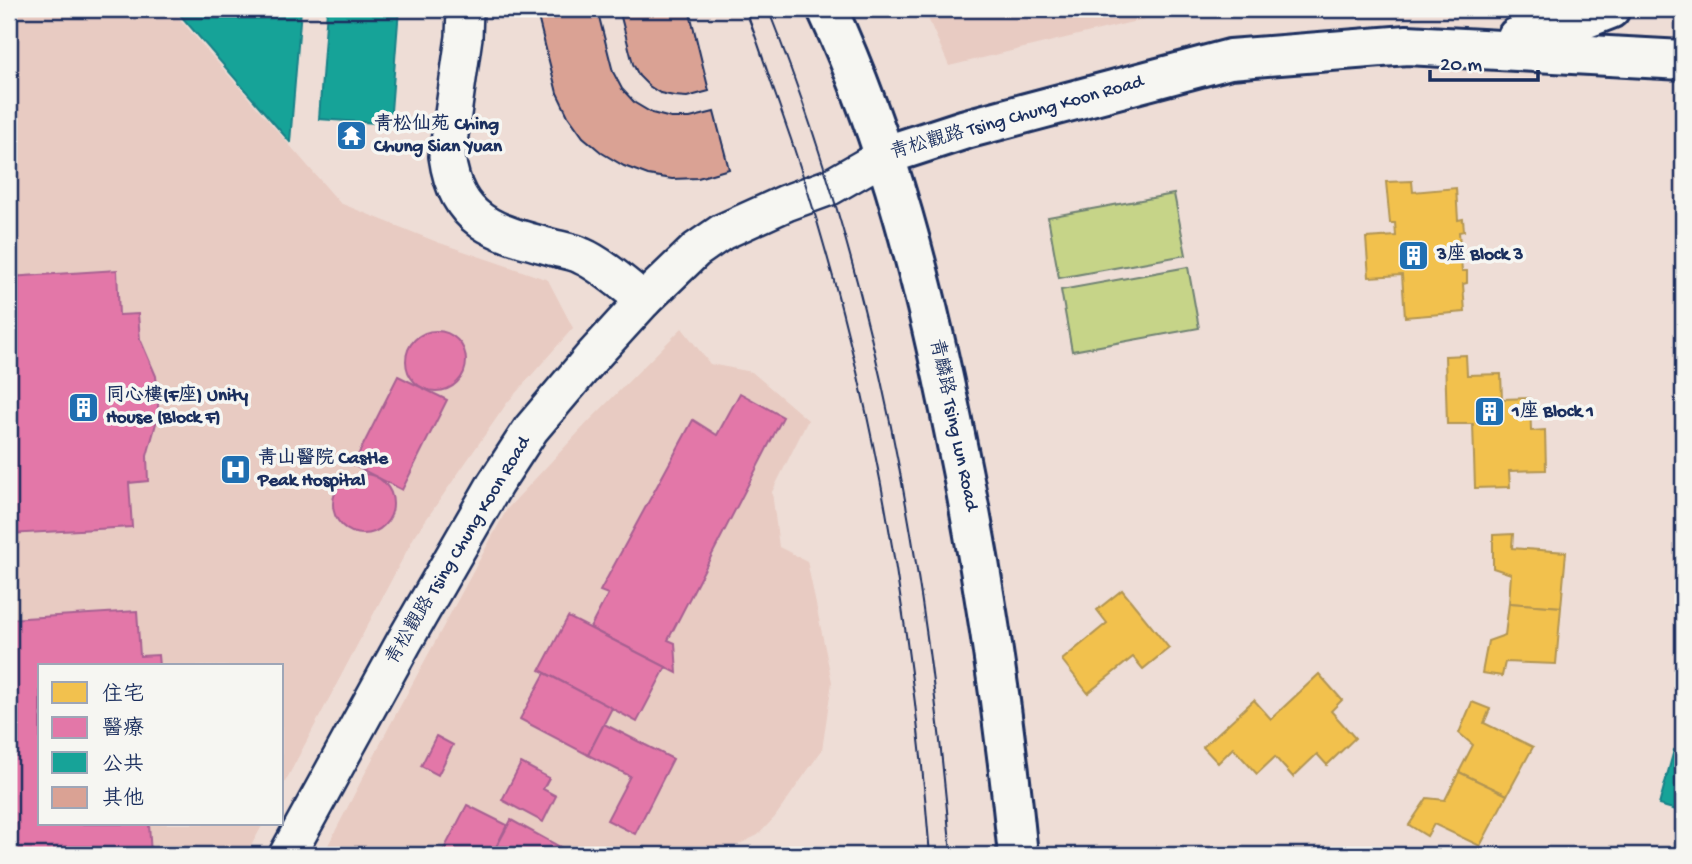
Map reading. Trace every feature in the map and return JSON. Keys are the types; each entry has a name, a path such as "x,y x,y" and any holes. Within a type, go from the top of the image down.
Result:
{"street":[{"path":"465,9 447,156 456,192 478,221 494,231 583,256 644,300"},
{"name":"青麟路 Tsing Lun Road","path":"827,9 849,55 886,155 936,339 974,527 1010,770 1018,855"},
{"name":"青松觀路 Tsing Chung Koon Road","path":"1463,48 1566,26 1610,9"},
{"name":"青松觀路 Tsing Chung Koon Road","path":"287,855 404,642 495,484 531,429 644,300 696,250 722,232 830,187 886,155 966,129 1230,59 1407,46 1683,60"}],"shaded area":[{"name":"青山醫院 Castle Peak Hospital","path":"9,9 171,9 340,203 437,242 548,280 573,328 507,403 414,537 284,784 284,664 38,664 38,826 262,826 246,855 9,855"},
{"path":"924,9 1187,9 949,66"},
{"path":"682,328 710,364 752,372 808,420 772,492 779,547 807,561 832,682 822,750 775,817 758,835 717,855 323,855 507,509 590,420"}],"green space":[{"path":"1174,194 1186,255 1059,278 1048,217"},
{"path":"1188,267 1199,328 1072,351 1061,290"}],"building: 住宅":[{"name":"3座 Block 3","path":"1412,181 1413,192 1456,188 1458,220 1463,219 1464,231 1459,232 1462,271 1467,271 1467,283 1463,284 1465,312 1405,317 1402,275 1369,277 1366,238 1396,236 1395,223 1390,223 1386,182"},
{"name":"1座 Block 1","path":"1466,355 1467,375 1501,374 1502,399 1530,398 1531,431 1545,430 1546,470 1509,471 1510,487 1475,488 1473,424 1447,424 1445,356"},
{"path":"1513,534 1512,548 1566,552 1561,607 1509,603 1511,574 1493,568 1493,535"},
{"path":"1122,590 1169,648 1143,669 1133,657 1088,693 1062,660 1107,623 1097,610"},
{"path":"1509,603 1561,607 1556,664 1505,662 1502,676 1482,673 1488,641 1505,635"},
{"path":"1319,674 1342,700 1331,711 1355,738 1327,765 1317,754 1293,777 1275,757 1257,774 1233,748 1218,763 1203,747 1254,700 1271,719"},
{"path":"1472,702 1490,709 1484,723 1533,747 1507,795 1459,772 1473,745 1459,733"},
{"path":"1459,772 1507,795 1480,846 1434,824 1427,836 1409,825 1427,798 1445,800"}],"building: 醫療":[{"name":"同心樓(F座) Unity House (Block F)","path":"117,270 119,315 138,314 140,339 156,376 158,397 158,416 147,456 148,481 129,483 132,527 9,534 9,277"},
{"path":"436,331 453,336 461,344 466,361 461,378 453,386 436,391 419,386 411,378 406,361 411,344 419,336"},
{"path":"398,376 447,400 402,490 353,465"},
{"path":"740,393 783,417 668,640 675,643 677,673 590,628 608,594 600,591 693,420 717,435"},
{"path":"363,474 380,479 388,487 393,504 388,521 380,529 363,534 346,529 338,521 333,504 338,487 346,479"},
{"path":"137,611 140,656 158,655 159,664 38,664 38,826 149,826 151,855 9,855 9,619"},
{"path":"568,617 666,667 637,722 540,670"},
{"path":"545,673 612,708 588,755 520,719"},
{"path":"604,724 673,759 635,834 607,820 630,776 588,755"},
{"path":"436,736 453,745 438,775 421,766"},
{"path":"521,763 549,778 543,789 556,796 543,822 502,800"},
{"path":"467,805 507,825 492,855 441,855"},
{"path":"511,820 564,849 560,855 492,855"}],"building: 公共":[{"path":"175,9 301,9 290,142"},
{"path":"327,9 399,9 390,124 319,119"},
{"path":"1674,750 1683,753 1683,812 1659,805"}],"building: 其他":[{"path":"536,9 597,9 613,72 622,89 635,103 652,113 671,118 690,118 714,112 729,169 698,178 672,179 648,175 624,166 602,153 583,137 568,116 557,93"},
{"path":"619,9 689,9 709,91 687,97 674,96 660,93 649,86 639,76 633,64"}],"tram line":[{"path":"745,9 808,191 835,284 879,472 910,663 930,855"},
{"path":"768,9 806,111 838,214 867,319 891,425 927,639 951,855"}],"place":[{"name":"青松仙苑 Ching Chung Sian Yuan","path":"351,136"},
{"name":"3座 Block 3","path":"1414,255"},
{"name":"同心樓(F座) Unity House (Block F)","path":"83,407"},
{"name":"1座 Block 1","path":"1489,412"},
{"name":"青山醫院 Castle Peak Hospital","path":"235,470"}]}
